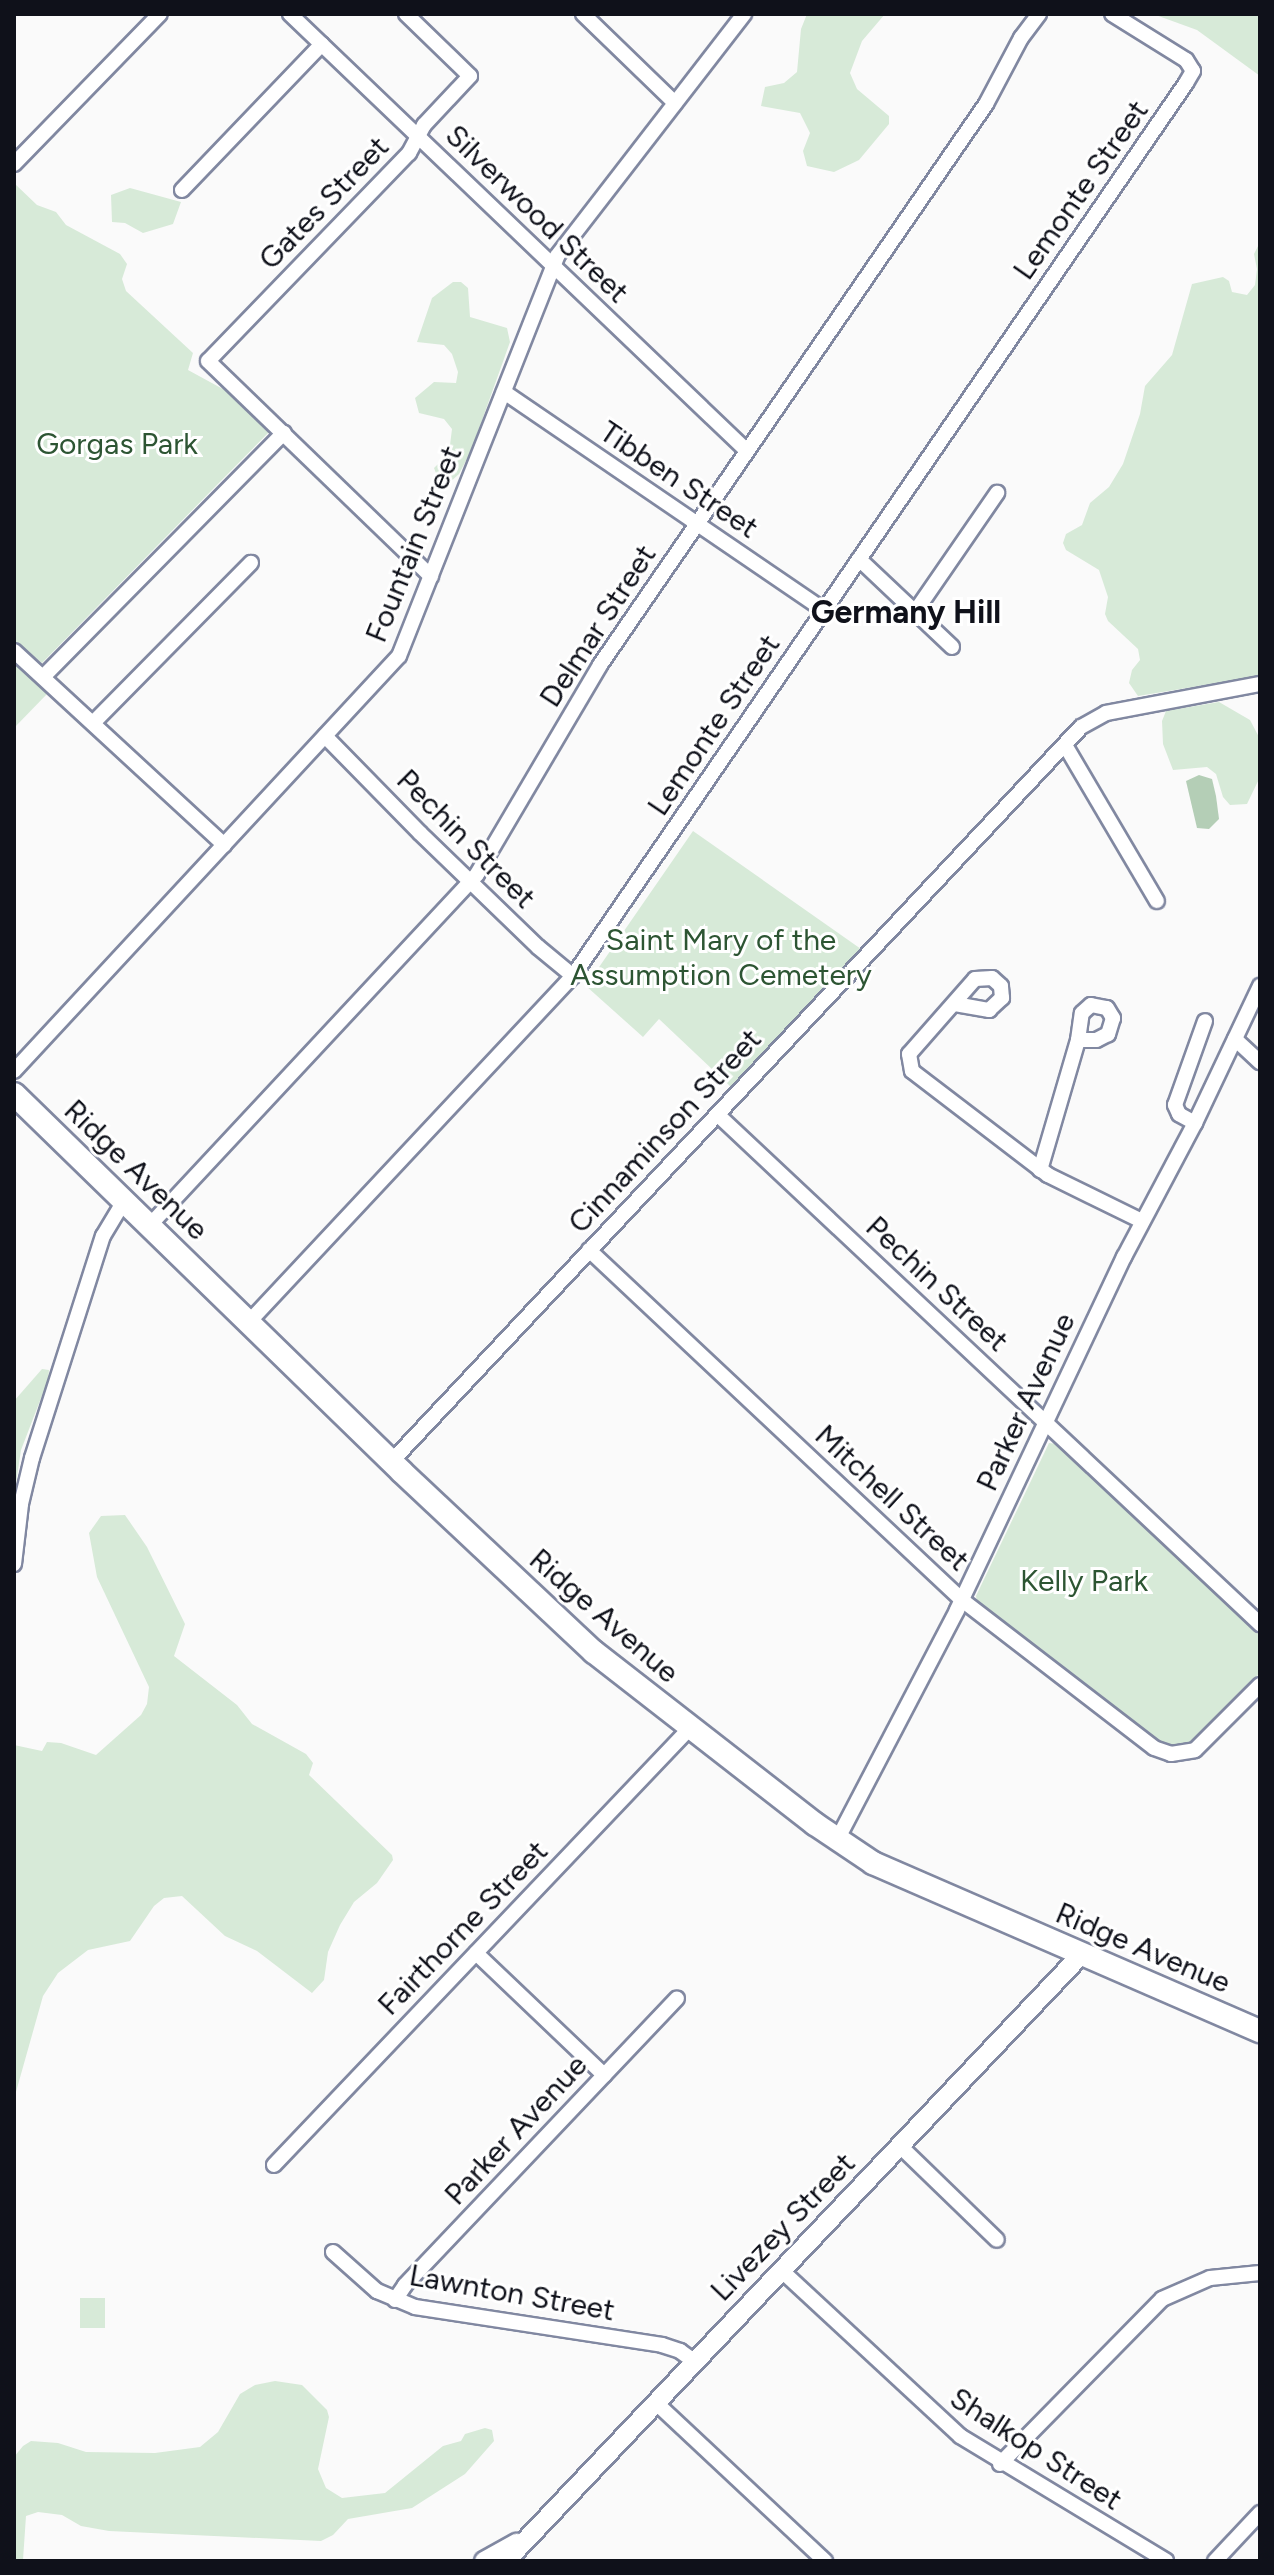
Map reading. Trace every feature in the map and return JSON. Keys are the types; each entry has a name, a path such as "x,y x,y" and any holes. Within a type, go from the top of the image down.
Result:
{"main road":[{"name":"Ridge Avenue","path":"14,1094 391,1462 594,1652 837,1840 873,1863 1080,1956 1260,2031"}],"street":[{"path":"14,164 160,14"},
{"name":"Silverwood Street","path":"290,14 747,451"},
{"name":"Gates Street","path":"284,433 208,361 409,153 418,136 470,76 406,14"},
{"path":"583,14 675,103"},
{"name":"Fountain Street","path":"14,1071 399,656 562,248 744,14"},
{"name":"Delmar Street","path":"150,1225 472,881 593,676 981,111 1039,14"},
{"name":"Lemonte Street","path":"248,1323 573,976 1193,71 1177,53 1112,14"},
{"path":"182,190 322,44"},
{"name":"Tibben Street","path":"504,392 824,610"},
{"path":"43,677 284,433 431,576"},
{"path":"915,612 997,493"},
{"path":"859,559 952,647"},
{"path":"93,723 251,563"},
{"path":"14,651 224,845"},
{"name":"Cinnaminson Street","path":"391,1462 1096,715 1260,684"},
{"name":"Pechin Street","path":"325,736 420,833 538,947 573,976"},
{"path":"1065,745 1132,869 1157,901"},
{"name":"Parker Avenue","path":"837,1840 962,1600 1142,1221 1195,1123 1260,986"},
{"path":"955,1004 909,1054 910,1068 1040,1170 1142,1221"},
{"path":"1195,1123 1179,1114 1175,1105 1205,1021"},
{"path":"1235,1039 1260,1062"},
{"path":"1040,1170 1078,1040"},
{"name":"Pechin Street","path":"718,1115 1260,1624"},
{"path":"14,1564 21,1504 32,1458 103,1236 124,1201"},
{"name":"Mitchell Street","path":"589,1250 962,1600 1146,1743 1163,1752 1179,1754 1195,1750 1209,1740 1260,1685"},
{"name":"Fairthorne Street","path":"274,2165 690,1728"},
{"path":"476,1953 604,2075"},
{"name":"Livezey Street","path":"506,2561 1080,1956"},
{"name":"Parker Avenue","path":"395,2300 405,2285 677,1998"},
{"path":"899,2145 997,2240"},
{"name":"Lawnton Street","path":"333,2252 366,2283 395,2300 430,2310 662,2345 680,2351 694,2361"},
{"name":"Shalkop Street","path":"781,2270 937,2418 1000,2464 1166,2561"},
{"path":"1000,2464 1162,2299 1210,2278 1260,2273"},
{"path":"655,2402 825,2561"},
{"path":"1215,2561 1260,2513"},
{"name":"Livezey Street","path":"484,2561 526,2537"}],"green space":[{"path":"807,14 885,14 862,41 850,73 857,89 889,116 889,124 859,160 834,172 807,166 803,151 810,133 800,113 761,106 765,87 784,83 797,72 801,29"},
{"path":"1153,14 1260,14 1260,76 1197,30"},
{"name":"Gorgas Park","path":"14,183 37,205 56,212 66,225 120,254 127,264 122,279 126,291 193,353 188,370 232,394 269,432 42,663 14,641"},
{"path":"130,188 181,202 173,224 143,233 125,223 112,222 111,195"},
{"path":"1260,242 1260,676 1138,696 1129,683 1132,670 1140,660 1138,649 1108,621 1105,614 1108,597 1099,570 1066,550 1063,543 1066,534 1082,525 1090,503 1109,487 1123,464 1140,414 1145,386 1172,355 1192,284 1223,277 1229,281 1232,292 1247,295 1255,285 1257,269 1254,254"},
{"path":"453,282 461,282 468,288 470,317 507,328 510,342 471,451 459,474 448,484 439,481 434,468 449,453 452,429 444,419 419,413 415,398 434,382 456,383 458,372 452,354 444,345 417,342 432,298"},
{"path":"14,662 48,693 14,728"},
{"path":"1219,702 1250,720 1260,739 1260,777 1247,804 1230,805 1223,797 1216,774 1207,767 1173,770 1163,744 1162,721 1166,711"},
{"name":"Saint Mary of the Assumption Cemetery","path":"693,831 861,949 731,1087 659,1019 643,1037 586,986"},
{"path":"42,1369 49,1370 48,1380 21,1450 14,1496 14,1401"},
{"name":"Kelly Park","path":"1049,1443 1057,1444 1260,1635 1260,1673 1190,1743 1174,1746 1152,1738 977,1602 976,1596"},
{"path":"125,1515 147,1547 185,1624 174,1656 237,1705 252,1724 306,1754 313,1763 309,1775 392,1855 393,1860 377,1883 354,1902 328,1952 324,1980 312,1993 257,1951 225,1936 182,1896 164,1898 154,1906 130,1941 88,1950 58,1973 43,1996 14,2099 14,1745 42,1751 47,1742 61,1743 96,1755 141,1715 147,1704 149,1687 97,1577 89,1533 101,1516"},
{"path":"80,2298 105,2298 105,2328 80,2328"},
{"path":"275,2381 302,2385 327,2410 329,2417 318,2469 326,2488 342,2498 385,2493 443,2446 461,2441 465,2434 485,2428 492,2430 494,2441 465,2474 412,2508 348,2519 333,2535 321,2541 109,2531 81,2526 62,2515 38,2512 26,2516 23,2560 14,2561 14,2457 23,2446 31,2441 58,2443 86,2452 155,2453 200,2447 218,2432 240,2394 255,2385"}],"shaded area":[{"path":"1199,775 1212,779 1216,796 1219,819 1209,829 1197,828 1186,781"}],"district":[{"name":"Germany Hill","path":"906,612"}]}
